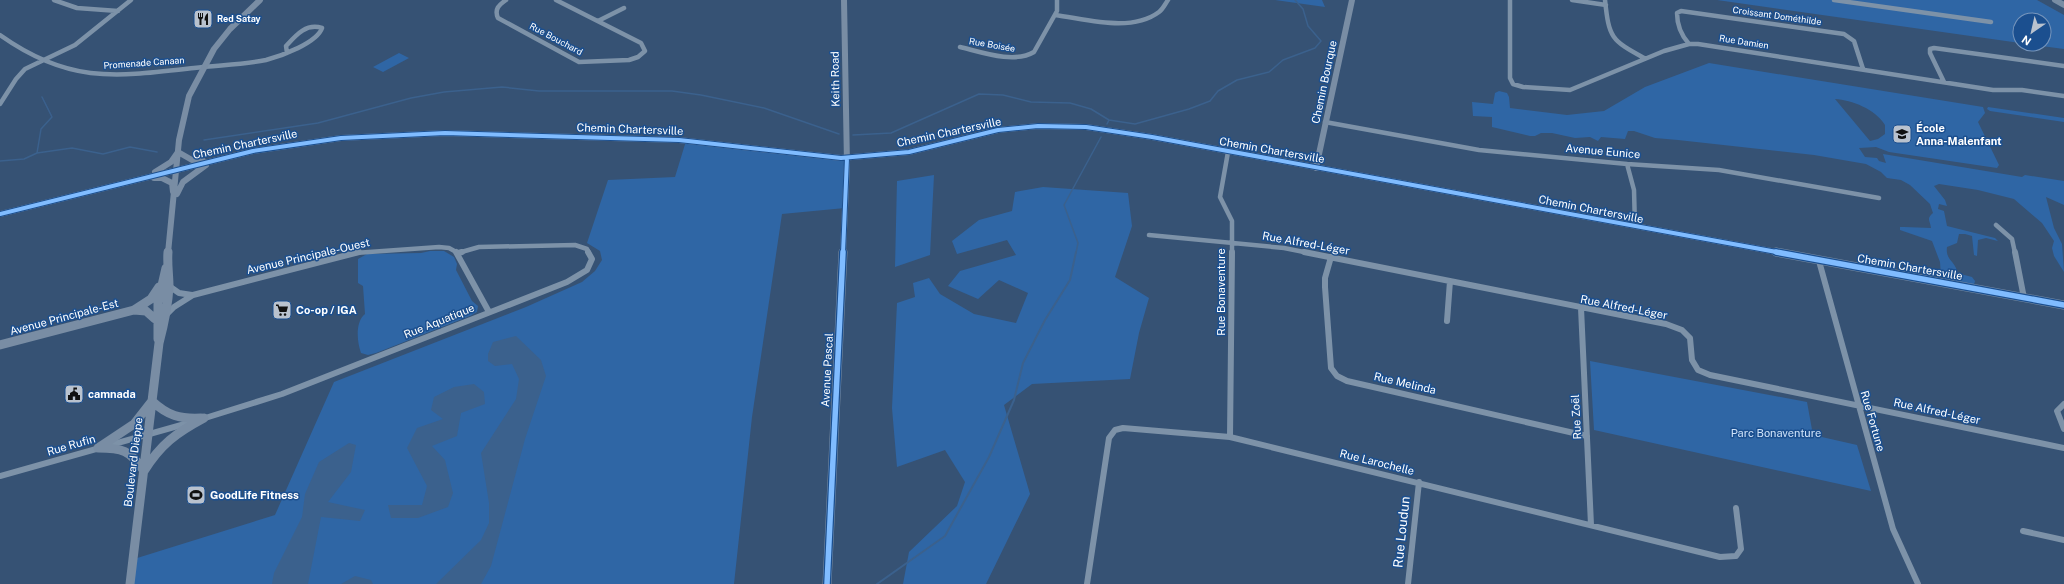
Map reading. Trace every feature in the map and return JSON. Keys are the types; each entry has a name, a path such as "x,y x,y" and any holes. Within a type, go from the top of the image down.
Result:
{"street":[{"path":"54,0 65,7 118,11"},
{"path":"0,104 16,78 25,70 74,45 131,0"},
{"path":"159,343 155,319 159,287 167,264 175,199 178,152 189,96 203,67 230,29 260,0"},
{"name":"Rue Bouchard","path":"506,0 498,6 496,13 498,18 579,62 628,60 638,57 645,51 641,43 556,0"},
{"name":"Keith Road","path":"844,0 847,158"},
{"name":"Rue Boisée","path":"960,48 1017,58 1028,57 1034,52 1055,15 1058,7 1057,0"},
{"path":"1055,15 1120,22 1136,22 1158,15 1164,10 1168,0"},
{"name":"Chemin Bourque","path":"1316,168 1352,0"},
{"name":"Rue Damien","path":"1510,0 1510,78 1513,84 1519,86 1570,90 1644,58 1689,44 1711,45 1992,90 2022,90 2064,96"},
{"path":"1572,0 1605,2 1610,34 1613,40 1644,58"},
{"path":"1834,0 1991,22"},
{"path":"1875,0 1878,6"},
{"path":"2055,0 2064,5"},
{"path":"598,21 624,8"},
{"name":"Croissant Dométhilde","path":"1689,44 1681,35 1677,16 1681,11 1844,34 1854,41 1863,69"},
{"name":"Promenade Canaan","path":"0,35 40,61 76,72 95,74 136,73 259,61 287,53 313,38 321,31 322,28 314,26 303,29 286,46 287,53"},
{"path":"1944,82 1930,53 1930,49 1934,48 2064,66"},
{"name":"Avenue Eunice","path":"1326,122 1479,150 1627,164 1719,170 1879,198"},
{"name":"Chemin Chartersville","path":"0,214 222,159 306,142 445,133 679,140 832,158 847,158 909,152 998,130 1048,126 1110,130 2064,305"},
{"path":"178,152 192,160 201,161 222,159"},
{"path":"138,179 166,165 178,152"},
{"name":"Rue Bonaventure","path":"1228,152 1220,197 1232,221 1230,437"},
{"name":"Avenue Pascal","path":"827,584 847,158"},
{"path":"175,199 183,182 191,174 222,159"},
{"path":"1627,164 1634,190 1635,227"},
{"path":"138,179 159,178 169,181 172,183 175,199"},
{"path":"1996,225 2012,239 2024,298"},
{"name":"Rue Alfred-Léger","path":"1150,235 1273,246 1666,324 1682,330 1690,338 1692,360 1698,370 1710,375 2064,448"},
{"name":"Rue Aquatique","path":"148,434 282,394 579,276 590,266 591,255 584,247 568,244 475,247 458,253"},
{"name":"Avenue Principale-Ouest","path":"193,295 363,251 445,247 458,253"},
{"path":"458,253 489,312"},
{"name":"Rue Melinda","path":"1331,257 1325,278 1325,287 1331,364 1337,376 1347,381 1587,436"},
{"name":"Rue Fortune","path":"1819,261 1893,529 1918,584"},
{"path":"159,343 166,315 169,286 167,264"},
{"path":"1447,321 1450,281"},
{"path":"169,286 179,293 193,295"},
{"name":"Avenue Principale-Est","path":"0,345 134,310 151,299 159,287"},
{"path":"166,315 174,307 193,295"},
{"name":"Rue Zoël","path":"1581,308 1591,525"},
{"path":"134,310 146,311 155,319"},
{"name":"Boulevard Dieppe","path":"130,584 159,343"},
{"path":"98,448 134,424 152,401 166,415 172,418 204,418"},
{"path":"2064,404 2060,406 2057,411 2064,429"},
{"path":"98,448 127,450 136,458 144,471 165,441 204,418"},
{"name":"Rue Larochelle","path":"1087,584 1109,438 1115,430 1127,428 1230,437 1720,556 1736,556 1741,549 1736,508"},
{"name":"Rue Rufin","path":"0,476 148,434"},
{"name":"Rue Loudun","path":"1408,584 1419,482"},
{"path":"2023,531 2064,540"}],"green space":[{"path":"1275,0 1322,0 1325,7"},
{"path":"1717,0 2037,0 2064,15 2064,49 2052,47 2052,12 2012,12 2012,42"},
{"path":"399,53 409,58 383,72 373,67"},
{"path":"1709,63 1983,107 1985,113 1978,122 1999,165 1997,168 1889,152 1876,147 1859,148 1865,157 1877,158 1879,161 1886,163 1883,154 2022,177 2025,175 2064,181 2064,205 2046,197 2054,228 2062,244 2064,272 2054,256 2052,248 2054,241 2042,223 2014,199 1978,190 1939,184 1934,186 1945,200 1947,206 1939,204 1938,209 1944,211 1947,226 1995,238 1998,241 1986,238 1978,240 1977,256 1974,255 1972,236 1959,234 1957,243 1947,247 1949,258 1955,266 1957,273 1972,277 1975,281 1974,285 1947,280 1941,276 1940,262 1932,241 1900,230 1900,227 1931,228 1929,218 1933,213 1930,204 1910,185 1901,180 1887,178 1881,172 1866,164 1814,155 1655,138 1634,131 1628,131 1625,139 1601,137 1598,141 1590,137 1575,138 1552,133 1541,133 1535,136 1530,136 1492,127 1492,117 1473,116 1472,102 1493,104 1495,93 1499,91 1507,93 1510,108 1567,115 1604,111 1645,87","holes":["1835,99 1856,103 1875,114 1885,125 1885,134 1878,139 1870,141"]},
{"path":"1988,107 2064,118 2064,122 1990,111 1987,109"},
{"path":"686,141 847,158 845,208 782,214 752,417 734,584 130,584 134,559 275,515 334,382 526,307 582,282 595,271 602,260 600,251 587,243 608,180 675,177"},
{"path":"934,175 930,255 895,267 897,181"},
{"path":"1043,187 1128,193 1132,226 1115,277 1149,298 1139,333 1130,379 1032,384 1004,405 1030,494 986,584 903,584 909,552 957,506 965,482 945,450 897,467 892,408 897,303 915,297 913,283 929,278 940,294 974,314 1016,323 1028,293 999,280 978,299 948,286 960,271 1016,255 1007,240 957,254 952,241 979,220 1012,211 1015,192"},
{"path":"430,251 444,251 454,257 457,264 456,270 472,301 478,306 477,312 376,353 368,355 361,353 358,338 358,327 365,314 363,286 358,283 358,259 367,254 421,253"},
{"name":"Parc Bonaventure","path":"1590,361 1807,402 1813,435 1857,445 1871,491 1594,430"}],"shaded area":[{"path":"516,336 541,360 546,376 525,439 491,566 481,584 436,584 481,540 489,523 489,503 481,453 516,399 519,379 512,364 495,366 488,361 488,354 493,342"},
{"path":"474,384 484,392 485,404 461,413 457,436 432,446 445,460 453,493 448,507 418,518 391,518 388,505 422,505 427,486 407,448 417,428 443,419 431,410 434,397 454,387"},
{"path":"349,443 356,445 351,472 328,502 365,510 360,521 321,517 308,584 272,584 274,573 302,517 305,494 319,462"},
{"path":"355,576 371,580 373,584 341,584"}],"waterway":[{"path":"1109,120 1135,124 1189,109 1210,101 1218,91 1237,80 1269,72 1283,60 1315,48 1321,41 1308,26 1303,9 1295,0"},
{"path":"204,140 318,123 411,98 444,92 502,87 539,91 672,91 701,95 764,108 839,134"},
{"path":"853,135 891,133 979,94 1003,95 1031,102 1070,103 1091,109 1109,120"},
{"path":"37,153 41,129 52,117 42,97"},
{"path":"1107,124 1109,120"},
{"path":"1076,253 1078,243 1064,205 1101,137"},
{"path":"37,153 72,148 103,154 130,147 157,152"},
{"path":"0,161 24,159 37,153"},
{"path":"877,584 945,536 989,457 1014,400 1023,363 1045,320 1070,280 1076,252"}],"cycle path":[{"path":"0,214 253,151 341,138 445,133 679,140 841,158 909,152 998,130 1038,126 1086,127 1152,137 2064,305"},
{"path":"827,584 847,158"}],"place":[{"name":"Red Satay","path":"203,19"},
{"name":"École Anna-Malenfant","path":"1902,134"},
{"name":"Co-op / IGA","path":"282,310"},
{"name":"camnada","path":"74,394"},
{"name":"GoodLife Fitness","path":"196,495"}]}
